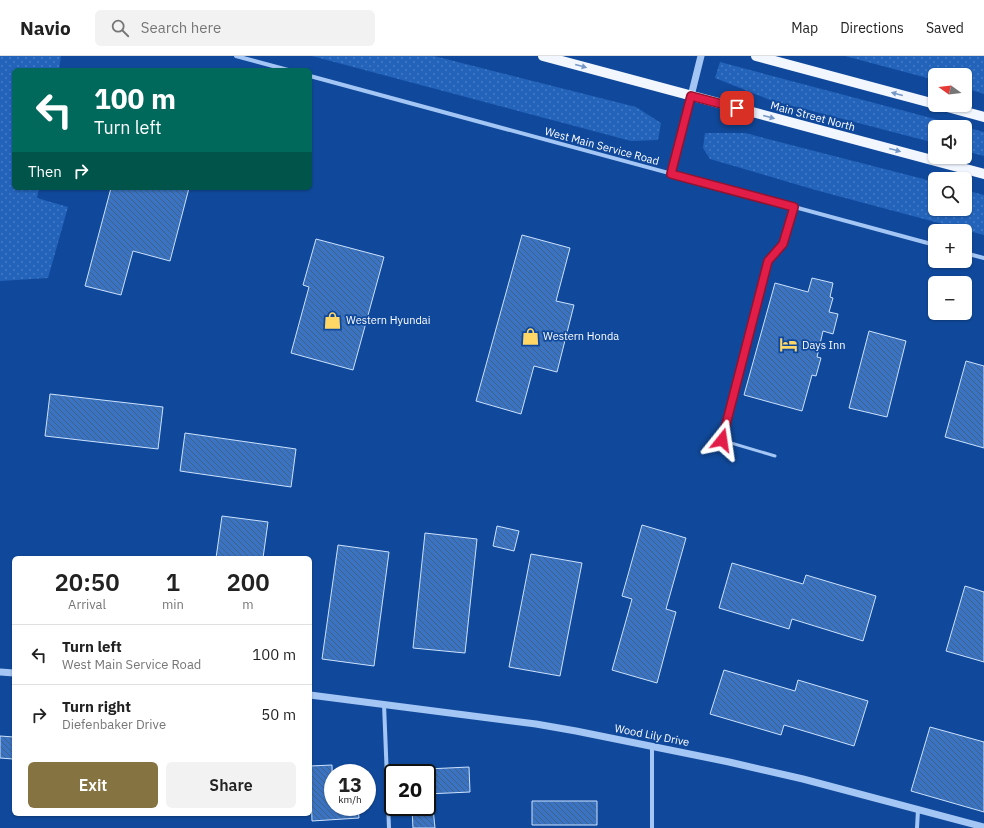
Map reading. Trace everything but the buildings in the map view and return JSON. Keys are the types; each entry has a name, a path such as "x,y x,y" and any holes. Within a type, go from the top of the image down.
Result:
{"main road":[{"name":"Main Street North","path":"543,56 984,174"},
{"path":"756,56 928,102"},
{"path":"966,112 984,117"}],"street":[{"path":"236,56 281,68"},
{"path":"671,174 701,56"},
{"name":"West Main Service Road","path":"312,77 928,243"},
{"path":"972,255 984,258"},
{"path":"0,672 12,672"},
{"name":"Wood Lily Drive","path":"312,695 536,724 729,762 803,779 984,827"},
{"path":"384,704 389,828"},
{"path":"652,747 652,828"},
{"path":"916,828 918,810"}],"lane":[{"path":"775,456 722,440 768,261 783,244 794,207"}],"shaded area":[{"path":"0,56 61,56 59,68 12,68 12,190 39,190 37,198 68,207 48,278 0,281"},
{"path":"312,56 434,56 636,107 661,123 658,140 631,141"},
{"path":"845,56 984,56 984,94 972,90 972,68 928,68 928,78"},
{"path":"720,62 939,120 928,120 928,141 770,100 715,78"},
{"path":"972,129 984,132 984,156 972,153"},
{"path":"705,133 745,133 928,180 928,216 972,216 972,192 984,195 984,235 972,232 972,224 943,224 819,191 710,159 703,148"}],"place":[{"name":"Western Hyundai","path":"333,320"},
{"name":"Western Honda","path":"530,336"},
{"name":"Days Inn","path":"789,345"}],"route":[{"path":"722,440 768,261 783,244 794,207 671,174 691,96 737,108"}]}
